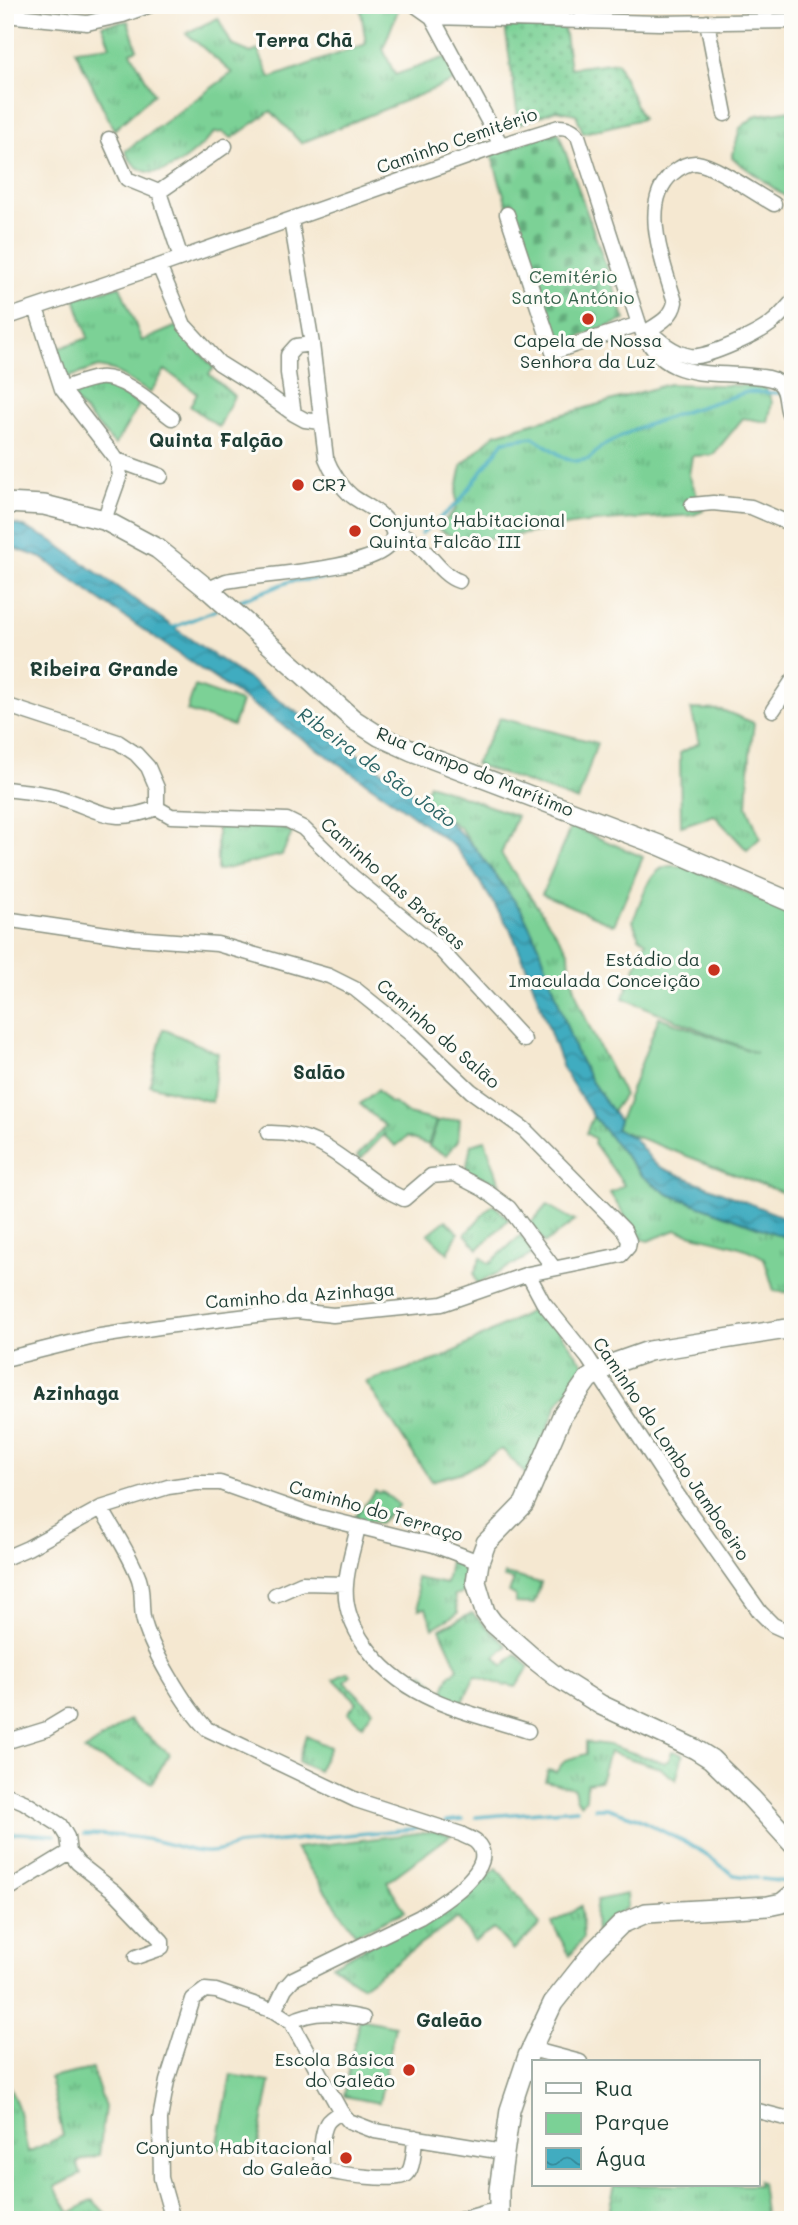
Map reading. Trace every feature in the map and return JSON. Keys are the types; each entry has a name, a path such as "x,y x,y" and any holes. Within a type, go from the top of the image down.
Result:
{"main road":[{"name":"Rua Campo do Marítimo","path":"5,503 44,505 104,520 158,549 328,698 354,720 379,736 648,841 793,902"},
{"path":"793,1328 634,1355 596,1372 567,1406 524,1504 492,1535 481,1552 476,1582 480,1601 493,1623 534,1659 575,1690 711,1759 793,1844"},
{"path":"499,2216 499,2190 510,2110 531,2049 553,2003 595,1950 621,1924 646,1913 775,1905 788,1900 793,1894"}],"street":[{"path":"5,15 87,23 151,5"},
{"path":"415,5 432,17 502,145"},
{"path":"432,17 793,21"},
{"path":"707,22 725,114"},
{"name":"Caminho Cemitério","path":"5,318 502,145 565,127 576,133 643,329 654,351 681,368 708,375 767,378 781,384 788,415 793,421"},
{"path":"109,139 127,179 159,192 181,258"},
{"path":"159,192 225,146"},
{"path":"507,214 553,352 643,329 672,313 675,302 659,247 655,218 661,189 670,175 683,165 696,162 713,168 774,204"},
{"path":"291,220 312,344 324,449 329,467 348,492 386,520 394,534"},
{"path":"159,266 184,325 219,363 294,414 305,420 321,422"},
{"path":"643,329 681,354 701,356 762,330 774,322 793,301"},
{"path":"36,308 62,389 117,460 120,475 104,520"},
{"path":"294,414 288,355 296,346 312,344"},
{"path":"62,389 101,378 113,379 172,418"},
{"path":"117,460 161,476"},
{"path":"692,505 713,503 751,507 793,524"},
{"path":"394,534 404,534 413,540 442,570 459,581"},
{"path":"210,592 215,586 226,581 335,566 363,559 387,548 394,534"},
{"path":"773,710 793,680"},
{"path":"5,705 118,742 136,754 148,767 156,788 157,808"},
{"name":"Caminho das Bróteas","path":"5,789 54,796 112,817 138,815 157,808 171,816 287,820 303,828 353,877 438,947 524,1040"},
{"name":"Caminho do Salão","path":"5,919 134,938 217,943 329,976 355,989 412,1035 471,1091 524,1129 628,1236 628,1247 621,1255 553,1267"},
{"path":"268,1133 296,1135 330,1148 385,1191 404,1199 431,1176 454,1174 483,1189 509,1208 553,1267"},
{"name":"Caminho da Azinhaga","path":"5,1359 94,1337 166,1326 297,1311 333,1315 442,1304 553,1267"},
{"name":"Caminho do Lombo Jamboeiro","path":"528,1274 543,1302 588,1358 676,1493 760,1612 773,1625 793,1634"},
{"name":"Caminho do Terraço","path":"5,1558 101,1508 168,1487 220,1483 311,1515 435,1545 479,1562"},
{"path":"101,1508 135,1568 141,1584 143,1616 147,1630 163,1664 196,1718 207,1729 356,1800 461,1834 476,1841 482,1850 482,1861 476,1873 438,1906 293,1979 285,1988 274,2011"},
{"path":"358,1527 345,1584 348,1612 356,1632 377,1661 394,1677 423,1696 528,1731"},
{"path":"275,1595 302,1583 345,1584"},
{"path":"5,1742 47,1729 67,1717"},
{"path":"5,1794 24,1802 60,1825 67,1837 69,1852 90,1874 115,1892 162,1941 162,1947 159,1949 136,1957"},
{"path":"5,1891 69,1852"},
{"path":"173,2220 161,2178 160,2119 167,2081 193,1999 205,1990 216,1991 274,2011 291,2022 341,2112 349,2121 360,2127 503,2152"},
{"path":"291,2022 306,2016 333,2012 363,2018"},
{"path":"531,2049 572,2060"},
{"path":"341,2112 329,2120 325,2129 320,2161 322,2168 329,2171 401,2178 410,2169 415,2137"},
{"path":"763,2112 793,2120"},
{"path":"460,2220 488,2212 499,2216"}],"green space":[{"path":"360,5 400,5 383,49 395,75 446,57 459,79 301,143 271,111 232,138 223,132 214,133 182,162 169,169 145,171 134,164 125,151 232,73 186,33 218,18 232,45 251,53 258,50 270,78 366,44"},
{"path":"128,21 137,49 131,52 154,94 114,130 75,50 110,46 102,25"},
{"path":"505,26 564,28 570,68 617,62 642,119 583,133 576,114 556,110 519,124"},
{"path":"793,110 793,202 732,158 740,128 757,115"},
{"name":"Cemitério Santo António","path":"558,131 625,320 552,347 491,154"},
{"path":"120,286 142,341 177,326 214,368 209,374 234,396 219,427 190,406 197,393 165,370 150,393 113,370 98,367 61,380 51,351 88,338 75,298"},
{"path":"669,384 765,386 772,402 768,422 743,418 713,455 692,456 689,475 703,511 693,515 585,523 487,539 468,539 438,528 456,509 462,465 495,434"},
{"path":"96,386 113,387 139,405 115,445 68,393"},
{"path":"195,686 241,702 233,726 187,711"},
{"path":"691,709 722,710 754,723 747,806 760,838 747,850 714,815 681,826 680,753 699,743"},
{"path":"500,718 597,743 578,801 475,764"},
{"path":"429,784 517,816 501,854 569,952 581,1007 624,1095 612,1112 591,1081 575,1050 539,946 522,911 460,828 422,800"},
{"path":"272,822 292,833 282,855 217,871 217,824"},
{"path":"571,826 643,857 614,925 542,894"},
{"path":"682,864 793,914 793,1186 789,1195 616,1129 659,1017 756,1053 623,998 646,942 639,937 633,921 644,892 661,869 680,867"},
{"path":"163,1029 218,1053 212,1102 150,1085"},
{"path":"377,1090 390,1103 408,1114 436,1121 428,1145 407,1137 396,1146 384,1136 385,1133 361,1159 357,1156 385,1126 360,1104"},
{"path":"593,1116 641,1175 668,1194 793,1240 793,1293 774,1291 764,1258 743,1248 676,1230 648,1241 639,1238 610,1193 624,1185 594,1143 595,1139 586,1133"},
{"path":"460,1119 458,1141 446,1155 429,1147 438,1121"},
{"path":"485,1140 500,1184 466,1171 471,1144"},
{"path":"493,1204 509,1219 478,1249 465,1234"},
{"path":"547,1205 575,1221 545,1243 530,1224"},
{"path":"446,1220 458,1233 448,1253 428,1234"},
{"path":"521,1235 533,1254 477,1284 474,1274 481,1257 489,1264"},
{"path":"540,1306 586,1367 558,1403 529,1478 502,1449 465,1471 431,1481 366,1382 442,1358"},
{"path":"375,1491 383,1492 399,1505 379,1523 354,1518"},
{"path":"450,1561 474,1573 468,1592 454,1595 458,1613 433,1628 426,1608 419,1609 416,1578 446,1584"},
{"path":"505,1574 541,1583 534,1604 515,1603 515,1595 509,1592 514,1580 504,1578"},
{"path":"472,1613 507,1646 495,1657 503,1666 516,1654 529,1667 516,1687 475,1676 462,1703 411,1685 423,1673 443,1692 449,1677 458,1668 440,1629"},
{"path":"348,1672 351,1675 345,1682 373,1710 362,1725 348,1713 357,1702 334,1679"},
{"path":"129,1720 169,1754 152,1783 84,1751"},
{"path":"306,1736 330,1747 318,1771 298,1762"},
{"path":"586,1742 609,1745 664,1763 669,1760 672,1751 683,1754 676,1780 660,1768 609,1752 600,1781 587,1783 586,1799 581,1804 576,1798 574,1788 545,1781 548,1770 556,1772 565,1760 586,1754"},
{"path":"435,1831 451,1835 387,1882 405,1911 356,1934 295,1848"},
{"path":"497,1868 540,1925 513,1950 494,1929 474,1942 458,1918 362,1986 332,1965 449,1903"},
{"path":"627,1894 628,1907 606,1921 596,1933 597,1900"},
{"path":"581,1906 583,1938 570,1956 552,1923"},
{"path":"359,2019 395,2026 379,2103 344,2096"},
{"path":"92,2069 105,2107 99,2155 77,2162 81,2174 55,2187 70,2213 93,2200 112,2220 22,2220 5,2203 5,2076 18,2107 28,2152 63,2136 50,2078"},
{"path":"231,2075 270,2082 256,2155 217,2148"},
{"path":"760,2182 766,2220 607,2218 615,2186 760,2186"}],"water":[{"path":"5,522 22,526 51,540 417,795 452,825 475,848 522,911 539,946 575,1050 591,1081 619,1121 616,1129 634,1138 654,1163 662,1168 793,1221 793,1240 668,1194 641,1175 593,1116 564,1071 510,929 455,847 399,805 42,558 5,545"}],"waterway":[{"path":"421,534 459,502 504,441 533,437 566,459 589,459 601,447 635,429 687,411 747,392 780,393"},
{"path":"236,602 291,581 331,578 376,564 409,542"},
{"path":"172,628 216,610"},
{"path":"595,1808 607,1808 637,1818 698,1849 734,1875 757,1878"},
{"path":"476,1817 577,1809"},
{"path":"446,1821 463,1819"},
{"path":"84,1834 134,1837 193,1851 213,1852 237,1845 421,1826"},
{"path":"5,1835 55,1835"},
{"path":"762,1879 787,1882"},
{"path":"5,2212 13,2220"}],"place":[{"name":"Capela de Nossa Senhora da Luz","path":"588,319"},
{"name":"CR7","path":"298,485"},
{"name":"Conjunto Habitacional Quinta Falcão III","path":"355,531"},
{"name":"Estádio da Imaculada Conceição","path":"714,970"},
{"name":"Escola Básica do Galeão","path":"409,2070"},
{"name":"Conjunto Habitacional do Galeão","path":"346,2158"}],"district":[{"name":"Terra Chã","path":"304,40"},
{"name":"Quinta Falção","path":"216,440"},
{"name":"Ribeira Grande","path":"104,669"},
{"name":"Salão","path":"319,1072"},
{"name":"Azinhaga","path":"76,1393"},
{"name":"Galeão","path":"449,2020"}],"water label":[{"name":"Ribeira de São João","path":"377,767"}]}
